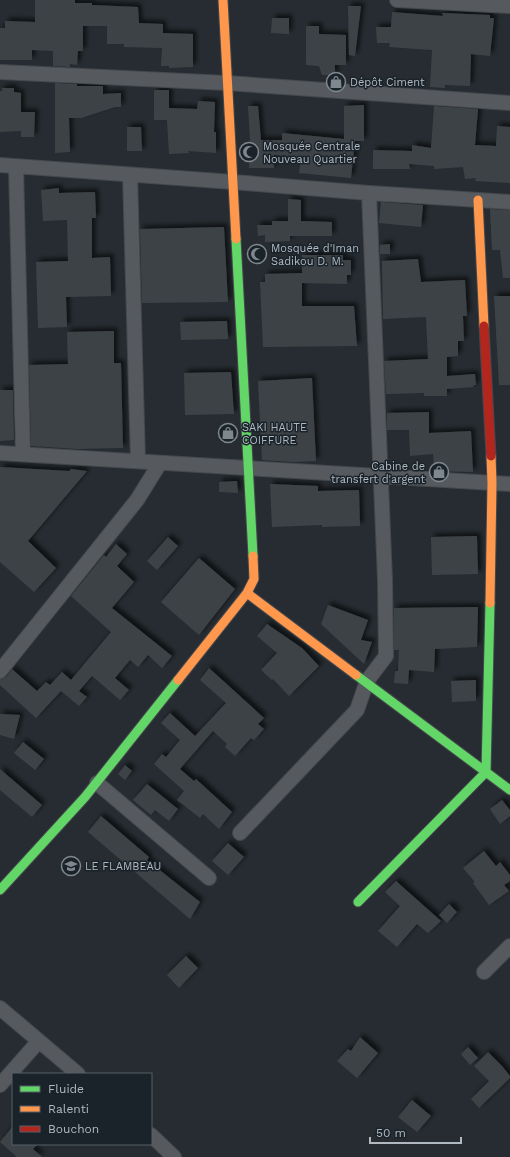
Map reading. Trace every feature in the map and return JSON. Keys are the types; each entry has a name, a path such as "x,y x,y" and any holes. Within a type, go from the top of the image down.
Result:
{"street":[{"path":"0,890 97,783 247,592 254,579 223,0"},
{"path":"397,0 510,6"},
{"path":"0,72 227,84 510,103"},
{"path":"0,165 369,193 510,202"},
{"path":"16,167 23,454"},
{"path":"130,175 138,461"},
{"path":"240,833 357,710 367,681 386,656 385,580 369,193"},
{"path":"358,902 486,772 492,483 478,200"},
{"path":"0,453 510,484"},
{"path":"0,671 137,500 160,463"},
{"path":"247,592 510,790"},
{"path":"97,783 209,878"},
{"path":"484,972 510,946"},
{"path":"0,1008 38,1042 77,1073"},
{"path":"0,1085 38,1042"},
{"path":"152,1136 174,1157"}],"building":[{"path":"35,0 75,0 75,3 92,3 92,5 138,7 139,23 163,24 163,33 193,34 193,67 169,68 169,66 161,66 162,48 124,47 124,44 107,44 107,26 83,26 83,51 78,51 77,65 70,64 70,67 53,66 53,51 32,50 32,60 0,60 0,28 5,28 5,21 35,22"},
{"path":"348,6 361,6 355,56 349,55"},
{"path":"392,12 443,16 442,13 490,15 490,18 494,18 490,56 471,54 470,86 445,85 445,88 430,87 432,50 389,47 390,43 377,43 376,27 391,27"},
{"path":"272,18 289,18 289,34 271,33"},
{"path":"306,26 319,26 319,34 346,35 346,65 335,65 335,75 322,75 319,66 306,65"},
{"path":"55,83 77,84 77,86 103,86 103,94 121,93 121,107 115,107 81,118 69,118 70,152 55,153"},
{"path":"2,88 14,88 14,92 21,93 21,112 35,112 34,137 21,137 21,131 0,132 0,91 2,91"},
{"path":"154,90 169,90 169,108 197,109 198,101 215,102 214,132 216,132 216,153 188,151 189,153 169,154 167,120 154,120"},
{"path":"364,105 364,141 355,141 351,178 299,173 301,157 274,155 274,168 249,168 250,140 248,106 258,106 261,140 282,140 282,133 344,139 344,106"},
{"path":"434,106 478,109 475,145 496,146 497,126 510,127 510,183 475,181 476,178 465,179 463,167 434,169 434,166 409,164 410,169 373,169 373,150 412,151 412,145 431,148"},
{"path":"127,127 141,127 142,151 127,151"},
{"path":"59,188 59,193 95,192 96,218 92,218 92,258 110,257 111,296 66,297 67,327 38,328 36,262 68,261 67,220 43,221 41,190"},
{"path":"288,199 301,200 301,221 332,222 332,236 290,236 290,241 265,242 265,235 258,236 257,225 272,225 272,221 288,221"},
{"path":"381,202 423,205 421,227 379,223"},
{"path":"490,209 510,210 510,278 503,278 500,250 492,250"},
{"path":"224,227 228,302 142,303 140,229"},
{"path":"390,244 390,254 380,254 380,245"},
{"path":"302,255 343,255 343,260 351,260 351,275 347,275 347,284 302,283 302,306 354,306 357,346 263,347 260,282 265,282 265,274 302,273"},
{"path":"418,259 421,282 465,280 467,316 463,316 464,341 458,341 458,356 447,357 447,376 475,374 476,385 473,385 474,387 447,389 447,396 424,396 424,393 386,394 384,361 428,359 426,317 383,319 382,261"},
{"path":"494,296 510,296 510,385 499,385"},
{"path":"227,321 228,339 181,340 180,322"},
{"path":"114,331 114,363 121,363 123,448 78,449 31,446 29,365 68,364 67,332"},
{"path":"231,372 234,414 185,415 184,373"},
{"path":"312,378 316,461 294,462 262,460 258,381"},
{"path":"0,390 13,390 14,440 0,441"},
{"path":"429,412 429,433 471,431 473,472 434,471 433,454 410,456 409,430 387,430 387,413"},
{"path":"0,467 69,471 71,469 87,471 28,541 56,568 34,592 0,562"},
{"path":"237,481 238,493 219,492 219,482"},
{"path":"270,484 318,486 318,491 359,490 360,526 322,527 322,525 272,527"},
{"path":"477,536 478,574 432,575 431,537"},
{"path":"168,537 178,546 157,570 147,561"},
{"path":"116,544 127,554 117,566 134,582 112,608 172,656 162,668 148,655 138,667 130,660 115,678 129,690 120,700 92,676 79,691 87,697 79,706 61,691 36,718 0,685 0,679 6,677 12,669 37,691 46,682 50,685 62,672 71,680 111,632 71,596 104,555 106,557"},
{"path":"199,558 235,589 199,635 161,602"},
{"path":"328,605 368,620 361,640 372,642 364,664 321,624"},
{"path":"478,607 477,647 435,649 434,672 409,670 408,684 394,683 395,671 398,671 399,650 394,650 394,608"},
{"path":"267,624 302,648 319,666 289,696 273,679 272,680 261,670 277,653 257,636"},
{"path":"209,668 264,718 258,724 264,729 254,740 251,738 235,756 225,747 227,744 213,731 180,769 194,781 196,779 232,812 219,829 203,814 200,818 177,800 184,791 154,764 162,754 166,757 180,740 161,723 170,713 195,736 226,703 200,680"},
{"path":"476,680 476,701 452,702 451,681"},
{"path":"0,714 20,715 14,739 0,735"},
{"path":"23,742 44,759 35,770 14,753"},
{"path":"125,765 132,771 125,780 118,774"},
{"path":"0,769 42,805 32,817 0,790"},
{"path":"147,784 178,809 169,821 155,810 151,815 133,800"},
{"path":"502,800 510,810 510,816 500,824 490,809"},
{"path":"101,816 149,857 147,860 200,902 190,919 88,832"},
{"path":"228,843 244,857 228,875 212,861"},
{"path":"484,851 496,866 500,862 510,875 510,881 504,885 509,891 489,905 473,883 475,882 463,868"},
{"path":"396,881 441,921 428,933 417,924 397,947 378,931 400,906 385,892"},
{"path":"449,904 457,912 447,923 439,915"},
{"path":"186,956 198,968 179,988 167,975"},
{"path":"360,1037 378,1053 357,1078 337,1061 348,1049 351,1051"},
{"path":"468,1047 478,1058 470,1065 461,1054"},
{"path":"488,1052 502,1066 510,1078 479,1108 471,1099 489,1081 474,1066"},
{"path":"412,1100 431,1116 417,1132 398,1117"},
{"path":"12,1127 12,1145 37,1145 33,1149 42,1157 17,1157 0,1142"}],"traffic: fast":[{"path":"236,239 253,556"},
{"path":"358,902 486,772 490,603"},
{"path":"356,675 510,790"},
{"path":"0,890 85,797 178,680"}],"traffic: slow":[{"path":"223,0 236,239"},
{"path":"478,200 484,326"},
{"path":"490,603 491,456"},
{"path":"178,680 247,593 254,579 253,556"},
{"path":"247,593 356,675"}],"traffic: jam":[{"path":"484,326 491,456"}],"place":[{"name":"Dépôt Ciment","path":"336,82"},
{"name":"Mosquée Centrale Nouveau Quartier","path":"249,152"},
{"name":"Mosquée d'Iman Sadikou D. M.","path":"257,254"},
{"name":"SAKI HAUTE COIFFURE","path":"228,433"},
{"name":"Cabine de transfert d'argent","path":"439,472"},
{"name":"LE FLAMBEAU","path":"71,866"}]}
